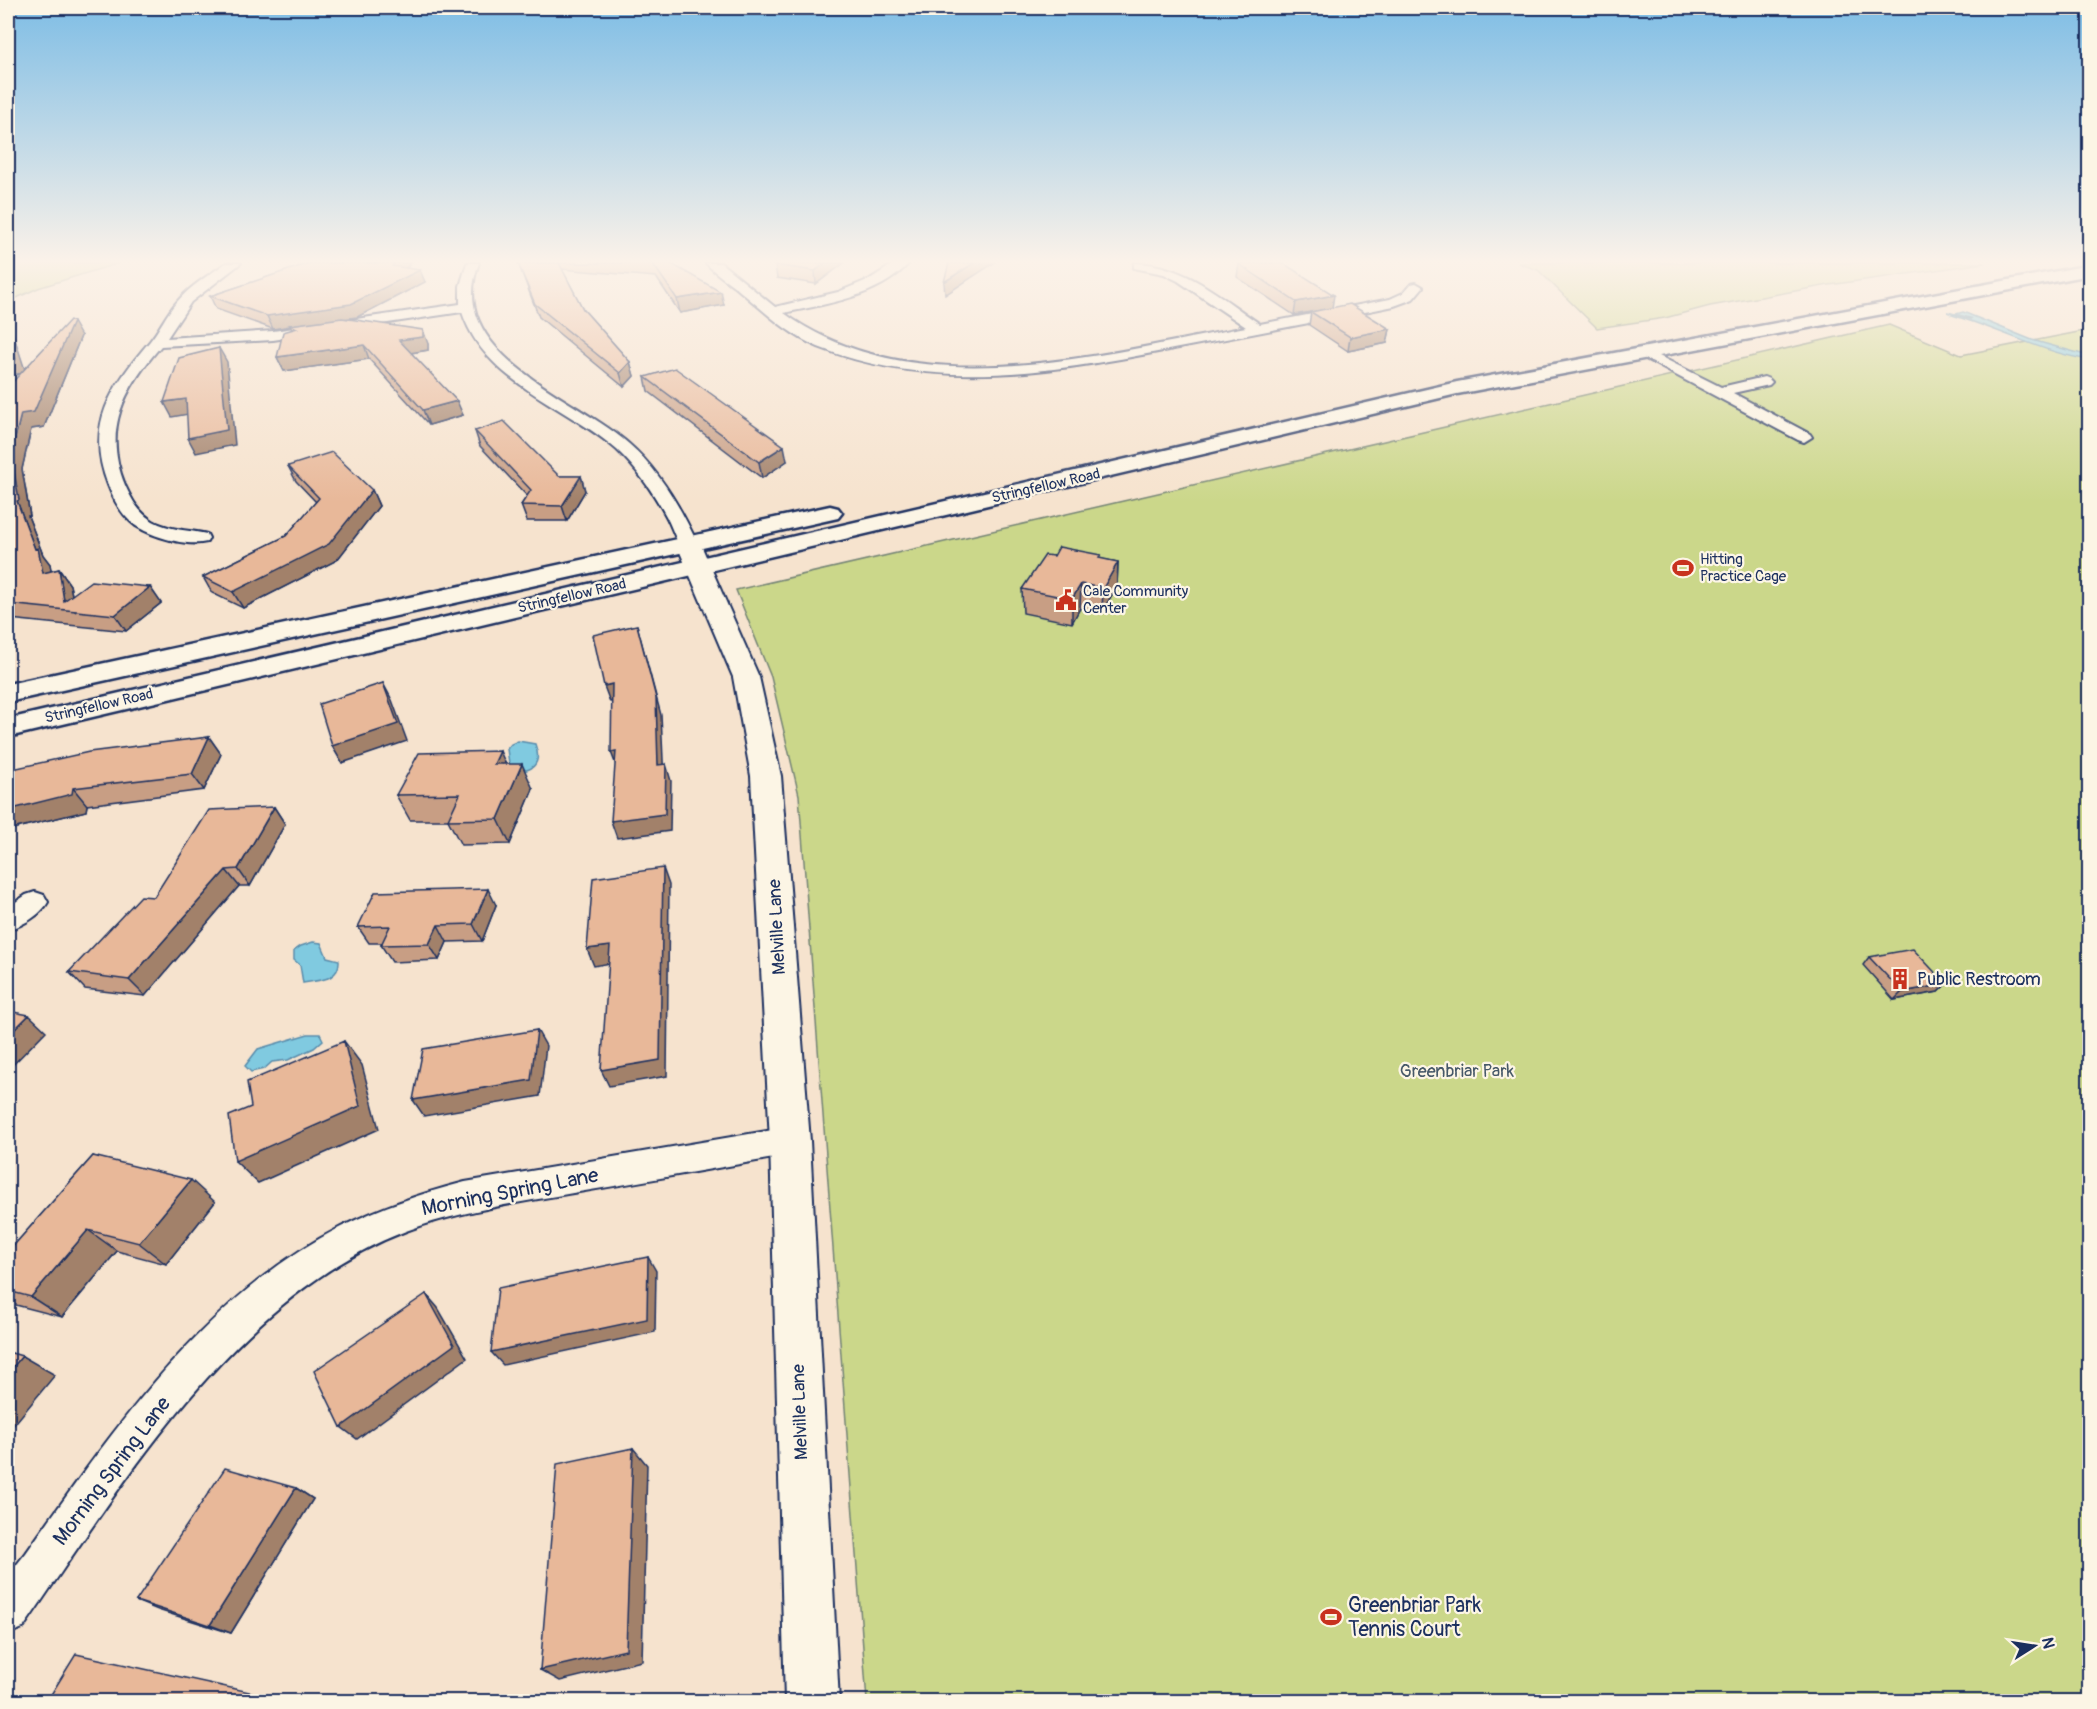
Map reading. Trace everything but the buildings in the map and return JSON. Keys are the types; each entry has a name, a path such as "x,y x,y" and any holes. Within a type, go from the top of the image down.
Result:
{"main road":[{"name":"Stringfellow Road","path":"1010,472 1351,393 1595,343"},
{"name":"Stringfellow Road","path":"8,693 694,556 1457,388 1693,343"},
{"name":"Stringfellow Road","path":"8,728 694,556 847,509"}],"street":[{"path":"156,343 136,365 118,396 110,421 107,457 119,493 135,518 149,528 163,533 200,538"},
{"name":"Melville Lane","path":"484,343 502,364 528,385 598,428 639,463 669,504 746,677 766,776 772,843 790,1142 812,1701"},
{"path":"824,343 849,353 911,366 969,370 1008,370 1073,364 1185,343"},
{"path":"1643,352 1804,437"},
{"path":"1719,392 1764,382"},
{"path":"8,920 35,902"},
{"name":"Morning Spring Lane","path":"8,1613 119,1458 192,1365 244,1313 308,1264 340,1245 415,1211 465,1197 790,1142"}],"green space":[{"name":"Greenbriar Park","path":"1812,343 1932,343 1961,355 2024,343 2089,343 2089,1701 867,1701 799,795 771,677 736,590"}],"water":[{"path":"2028,343 2042,343 2089,356 2089,360 2054,352"},
{"path":"518,741 535,744 537,751 536,763 524,771 510,770 507,749"},
{"path":"313,942 321,943 327,957 339,960 338,967 332,976 303,983 300,965 294,960 294,951"},
{"path":"308,1034 320,1034 323,1040 314,1048 288,1060 272,1062 264,1069 251,1072 245,1066 258,1049"}],"place":[{"name":"Hitting Practice Cage","path":"1683,568"},
{"name":"Cale Community Center","path":"1066,600"},
{"name":"Public Restroom","path":"1900,979"},
{"name":"Greenbriar Park Tennis Court","path":"1331,1617"}]}
